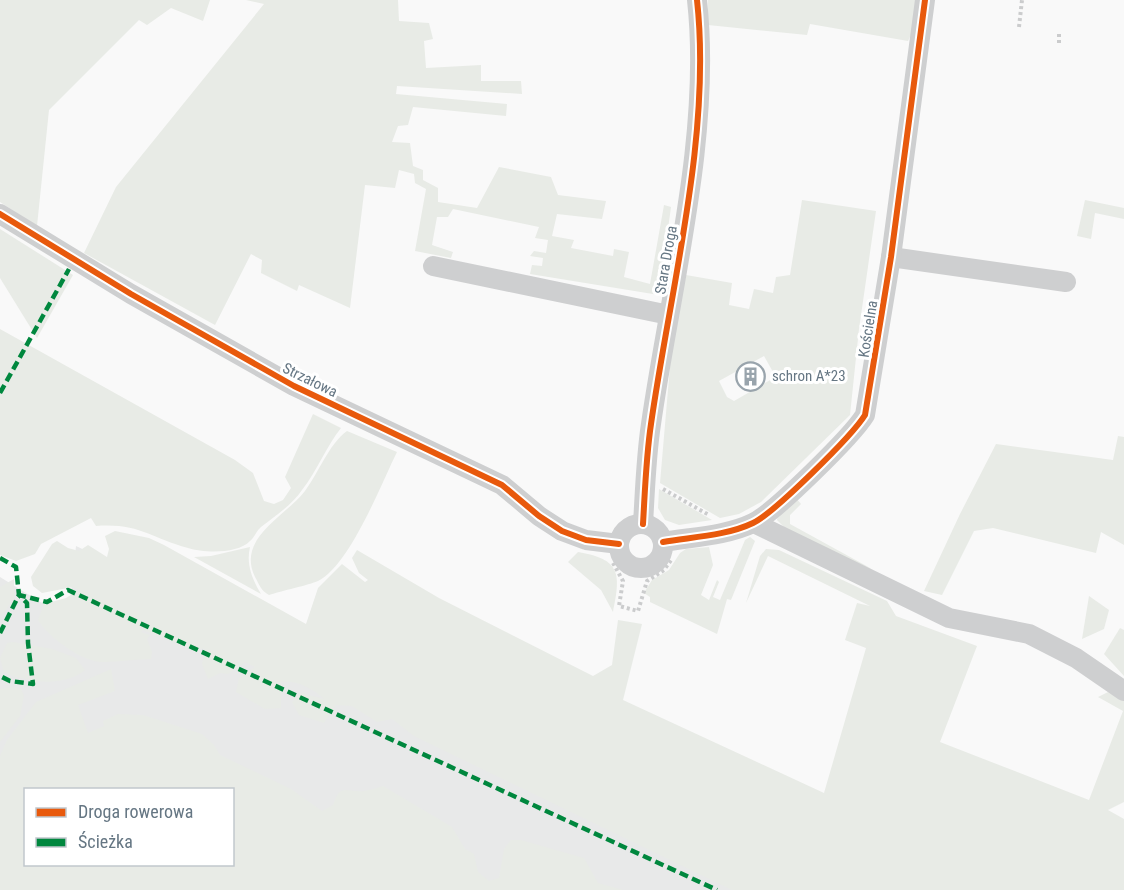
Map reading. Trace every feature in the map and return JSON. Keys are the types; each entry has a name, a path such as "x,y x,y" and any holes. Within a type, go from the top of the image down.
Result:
{"street":[{"name":"Stara Droga","path":"643,524 650,426 683,232 698,112 701,36 698,0"},
{"name":"Kościelna","path":"663,542 754,523 771,511 836,448 865,415 891,257 925,0"},
{"name":"Strzałowa","path":"0,214 131,294 294,386 502,485 538,516 562,531 586,540 619,544"},
{"path":"891,257 1066,282"},
{"path":"433,266 669,315"},
{"path":"754,523 949,618 1029,634 1076,658 1124,691"},
{"path":"636,524 643,524 656,529 663,542 663,549 656,562 644,568 625,561 619,544 624,531 636,524"}],"path":[{"path":"1019,27 1022,0"},
{"path":"1059,31 1059,43"},
{"path":"657,484 710,516"}],"shaded area":[{"path":"0,0 210,0 203,21 171,8 147,25 139,20 49,110 37,226 0,202"},
{"path":"246,0 398,0 399,21 429,23 433,39 424,41 426,68 481,65 481,81 521,81 522,94 397,86 396,94 507,104 506,116 413,107 408,125 398,126 392,142 410,143 413,166 423,170 423,180 438,188 438,202 477,208 499,167 551,177 558,195 606,201 602,219 557,214 552,236 574,240 571,248 613,256 614,249 629,252 624,277 650,284 664,205 671,207 659,295 530,274 532,265 542,266 543,258 530,256 534,251 546,253 548,240 535,238 539,227 453,209 448,217 437,217 432,245 453,252 451,258 415,251 426,189 415,183 414,174 399,170 395,188 365,185 350,308 299,285 297,291 261,273 262,260 251,254 215,325 84,253 116,187 264,4"},
{"path":"708,0 917,0 913,31 908,41 810,24 807,35 708,25"},
{"path":"802,200 876,211 859,329 850,415 761,502 739,514 720,518 660,483 672,343 686,275 732,283 729,305 749,309 754,289 773,293 776,277 790,275","holes":["764,356 773,372 772,379 734,401 727,397 719,381"]},
{"path":"1085,200 1124,208 1124,219 1095,213 1091,239 1077,236"},
{"path":"0,229 73,275 37,338 0,278"},
{"path":"0,329 235,460 253,473 264,501 274,504 283,500 291,488 285,477 313,414 341,428 293,501 259,529 250,541 238,548 220,551 195,550 134,529 96,526 91,518 41,544 35,554 16,561 0,555"},
{"path":"347,431 397,452 364,522 342,559 330,572 314,583 269,595 259,585 251,563 252,551 257,539 305,491 329,451"},
{"path":"1118,436 1124,437 1124,545 1101,532 1096,553 993,528 974,531 942,595 924,591 996,444 1113,460"},
{"path":"659,489 712,520 679,525 665,520 658,508"},
{"path":"795,497 801,504 790,515 790,524 872,569 793,536 777,520 778,513"},
{"path":"115,531 149,538 164,545 306,624 318,588 342,564 365,582 368,580 359,573 352,558 357,550 439,598 593,676 612,665 618,620 642,624 623,700 824,793 866,648 845,640 857,603 870,606 768,556 746,603 760,556 766,549 779,550 887,601 896,616 977,646 940,742 1089,800 1123,711 1098,697 1108,692 1124,699 1124,802 1108,810 1124,819 1124,890 732,890 414,736 392,719 377,722 352,706 336,705 324,723 299,715 292,702 301,693 324,699 304,686 286,681 281,682 281,708 265,709 236,692 239,678 255,667 245,662 228,674 220,673 208,679 202,664 205,649 184,646 143,630 141,632 150,635 147,639 152,652 151,659 104,662 77,654 58,641 38,620 44,604 66,598 79,590 73,587 42,593 33,586 31,577 52,544 57,541 68,548 79,551 88,545 107,557 109,549 105,536"},
{"path":"750,537 755,541 731,600 727,599 717,634 650,602 650,597 644,593 652,580 669,570 680,553 686,549 709,547 713,565 701,595 709,600 717,580 719,582 713,597 720,600 745,540"},
{"path":"76,546 813,890 0,890 0,577 68,619"},
{"path":"250,547 251,571 261,594 194,557 211,556"},
{"path":"578,552 603,559 615,570 617,588 613,612 601,590 568,562"},
{"path":"14,579 14,598 0,618 0,587"},
{"path":"1089,596 1109,610 1104,629 1082,639"},
{"path":"1120,628 1124,630 1124,676 1104,654"},
{"path":"7,643 52,649 76,658 85,670 66,679 45,682 4,673 0,658"},
{"path":"111,669 115,691 78,705 88,733 104,726 103,721 118,714 143,715 202,734 214,745 220,755 291,789 322,811 333,805 341,791 364,791 383,786 452,827 465,849 474,854 478,872 489,881 499,878 504,849 511,840 521,840 584,858 598,883 623,890 0,890 0,756 7,740 36,702"},
{"path":"12,687 21,689 24,696 20,716 0,742 0,689"}],"marked path":[{"path":"0,393 69,269"},
{"path":"0,558 16,567 19,595 27,603 28,643 33,684 10,681 0,676"},
{"path":"0,633 19,595 47,602 68,590 717,890"}],"cycle path":[{"path":"643,524 651,424 694,158 699,104 700,51 697,0"},
{"path":"663,542 720,533 753,523 778,505 812,473 865,415 891,257 925,0"},
{"path":"0,214 131,294 294,386 502,485 539,516 562,531 586,540 619,544"}],"place":[{"name":"schron A*23","path":"751,376"}]}
